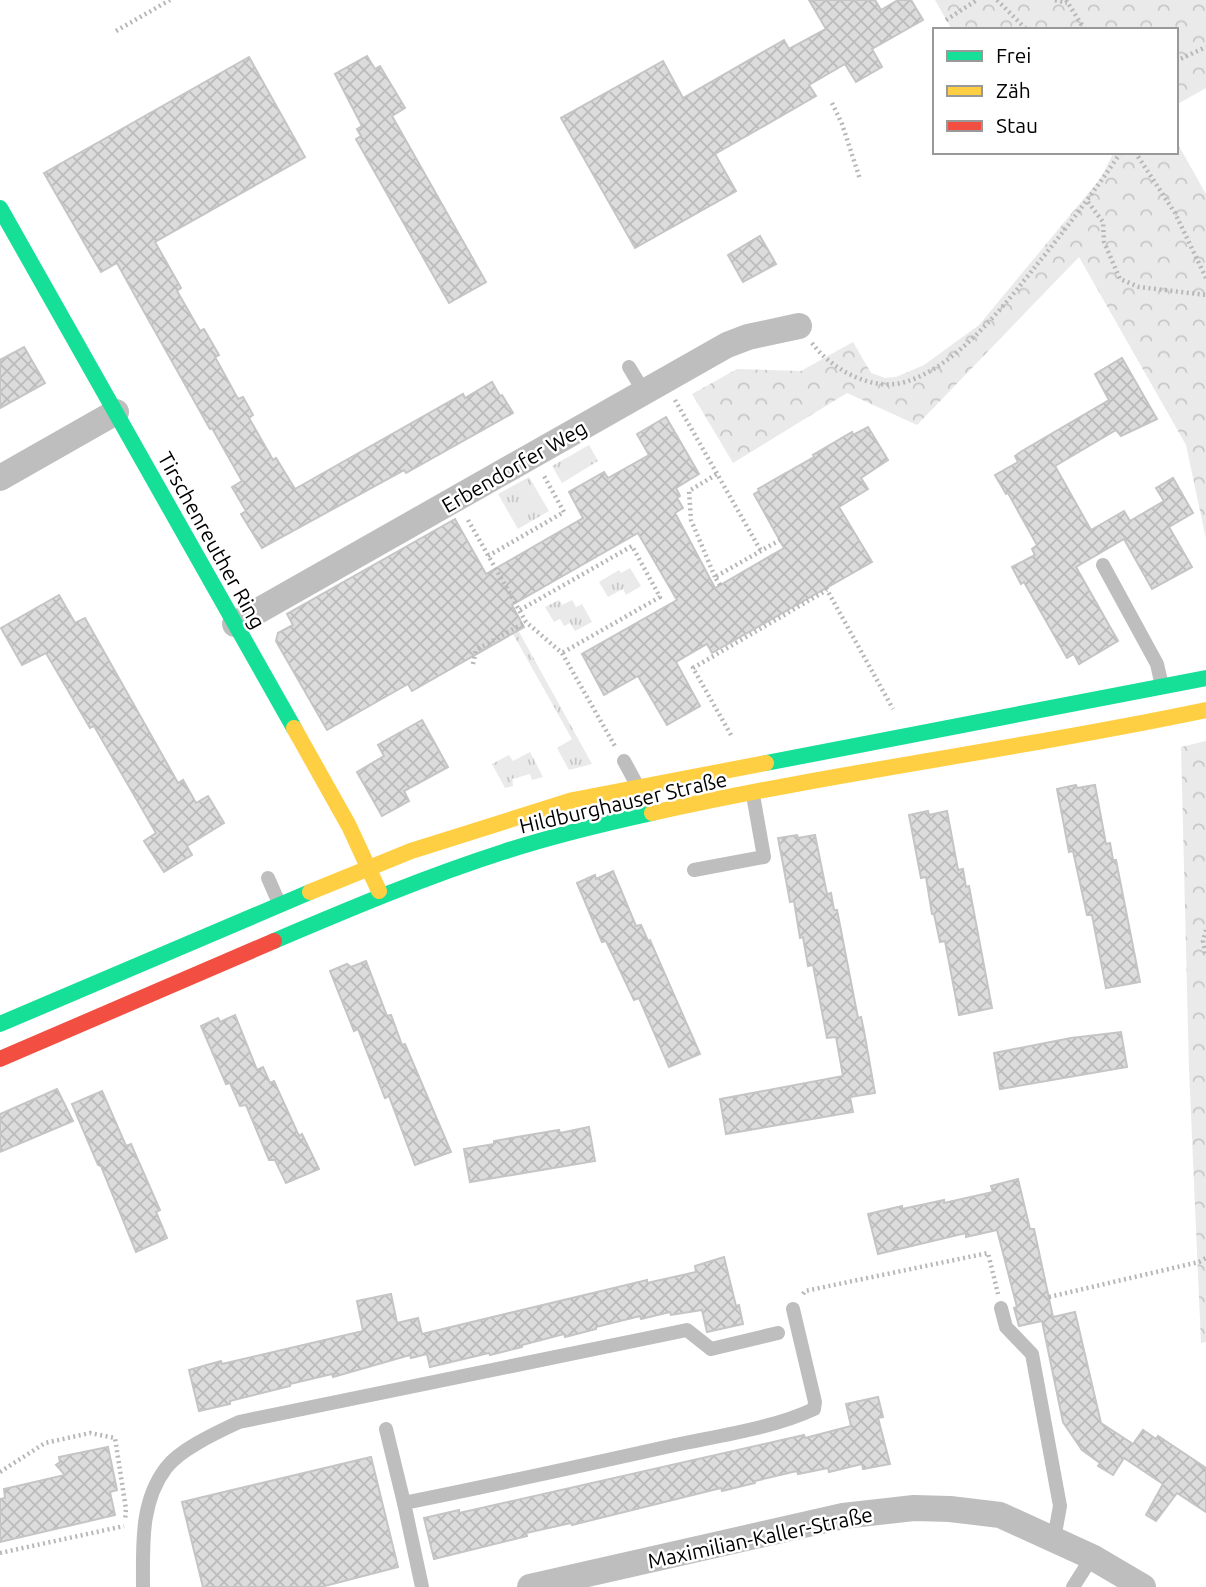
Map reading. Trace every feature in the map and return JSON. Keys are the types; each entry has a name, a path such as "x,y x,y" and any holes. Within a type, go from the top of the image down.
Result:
{"main road":[{"name":"Tirschenreuther Ring","path":"0,208 349,826 381,896"},
{"name":"Hildburghauser Straße","path":"0,1059 286,919 370,867 469,831 573,800 638,786 1206,678"},
{"name":"Hildburghauser Straße","path":"0,1024 286,919 381,896 479,861 589,827 1206,710"}],"street":[{"name":"Erbendorfer Weg","path":"235,624 727,345 748,337 799,326"},
{"path":"0,478 116,412"},
{"name":"Maximilian-Kaller-Straße","path":"530,1587 843,1516 914,1508 950,1508 1000,1515 1092,1557 1143,1587"}],"lane":[{"path":"629,367 644,392"},
{"path":"1103,565 1157,664 1163,687"},
{"path":"624,761 638,786"},
{"path":"694,870 764,857 752,794"},
{"path":"469,831 479,861"},
{"path":"268,878 286,919"},
{"path":"1001,1308 1006,1327 1032,1354 1060,1506 1054,1539"},
{"path":"404,1503 534,1477 803,1415 814,1409 815,1402 793,1309"},
{"path":"143,1587 143,1528 152,1494 167,1466 201,1441 239,1422 687,1330 711,1349 778,1333"},
{"path":"386,1429 422,1587"},
{"path":"1073,1587 1092,1557"}],"path":[{"path":"116,31 170,0"},
{"path":"946,20 977,0"},
{"path":"997,0 1025,28"},
{"path":"1055,0 1067,2 1084,28"},
{"path":"1178,60 1206,47"},
{"path":"832,103 842,124 860,179"},
{"path":"799,326 819,353 840,371 871,382 904,383 929,371 953,355 993,319 1088,202 1120,154"},
{"path":"1136,154 1175,213 1206,278"},
{"path":"1088,202 1102,222 1104,242 1120,279 1139,287 1206,295"},
{"path":"670,393 761,551"},
{"path":"488,556 564,512 539,467"},
{"path":"717,474 689,491 691,520 720,585"},
{"path":"464,513 526,622 562,653 624,761"},
{"path":"715,577 780,540"},
{"path":"520,610 632,546 660,597 562,653"},
{"path":"732,735 692,668 826,589 895,712"},
{"path":"473,664 476,650 526,622"},
{"path":"1206,930 1203,941 1206,956"},
{"path":"793,1309 805,1290 988,1253 1001,1308"},
{"path":"1049,1297 1199,1262 1206,1258"},
{"path":"0,1472 45,1443 90,1433 115,1437 126,1509 124,1538"},
{"path":"0,1553 124,1526"}],"green space":[{"path":"935,0 1206,0 1206,88 1178,104 1178,28 951,28"},
{"path":"1178,145 1206,194 1206,539 1186,445 1079,257 917,425 847,393 733,463 692,394 737,369 801,371 853,342 871,373 885,378 896,377 924,365 979,325 1100,179 1113,154 1178,154"},
{"path":"589,445 598,461 562,483 552,466"},
{"path":"529,477 549,511 518,529 498,494"},
{"path":"630,568 641,586 626,595 623,589 608,597 599,582 619,570 621,573"},
{"path":"559,600 562,605 572,600 576,607 582,604 592,622 575,631 570,623 564,626 560,619 554,622 545,607"},
{"path":"518,630 592,764 569,770 557,748 572,739 513,634"},
{"path":"1206,741 1206,1342 1201,1343 1189,1069 1181,747"},
{"path":"530,752 543,777 532,780 530,774 512,779 513,786 505,788 492,764 509,755 513,761"}],"building":[{"path":"809,0 875,0 881,10 898,0 911,0 923,20 872,49 882,67 856,82 845,64 809,85 816,96 715,154 736,191 635,248 561,118 663,61 683,98 784,40 789,49 826,29"},
{"path":"367,56 375,69 380,66 405,108 392,116 486,282 449,303 356,139 361,136 357,129 362,126 335,74"},
{"path":"249,57 305,157 155,242 181,288 177,291 200,331 204,329 219,355 215,357 238,399 243,397 253,415 249,418 273,460 276,458 295,489 463,394 465,398 492,382 513,413 406,473 404,470 262,548 241,514 246,511 232,487 242,481 117,263 101,272 44,173"},
{"path":"760,236 776,264 743,282 728,255"},
{"path":"24,347 45,383 0,408 0,360"},
{"path":"1122,358 1157,419 1121,436 1116,430 1055,466 1091,530 1124,511 1130,521 1164,501 1156,488 1173,478 1193,513 1169,527 1192,567 1152,589 1124,539 1076,567 1118,641 1079,664 1074,654 1067,658 1024,582 1021,584 1012,567 1035,555 1032,549 1037,545 995,475 1018,462 1015,456 1022,451 1109,400 1095,374"},
{"path":"666,417 699,474 676,488 680,496 677,498 683,508 675,513 715,588 784,548 754,494 758,489 852,432 853,435 868,427 888,460 861,478 868,489 839,507 872,562 712,653 707,644 676,662 700,706 667,725 638,676 604,695 582,654 677,600 638,533 512,605 524,627 412,691 408,684 327,730 276,641 278,633 293,625 287,614 455,519 486,574 583,518 569,492 604,472 608,478 649,455 637,434"},
{"path":"59,595 75,623 85,618 178,783 183,780 196,803 208,796 224,823 187,846 192,855 164,872 144,841 156,833 94,726 90,728 46,653 22,665 1,628"},
{"path":"422,720 448,767 404,791 409,801 382,816 357,772 384,756 378,745"},
{"path":"1076,785 1077,788 1095,785 1106,844 1110,843 1113,860 1116,860 1140,982 1106,988 1092,915 1087,915 1073,851 1069,852 1057,789"},
{"path":"928,811 929,815 947,811 958,870 963,869 966,887 969,886 992,1008 959,1015 945,941 940,942 926,877 921,878 909,815"},
{"path":"797,835 798,838 815,835 827,894 831,893 834,910 837,910 875,1093 850,1097 853,1112 726,1134 720,1099 843,1076 836,1037 827,1038 813,965 808,966 794,901 790,902 778,838"},
{"path":"613,871 636,926 641,925 648,941 650,940 700,1054 669,1067 639,998 634,1000 606,941 602,942 577,883 595,875 596,879"},
{"path":"366,961 387,1016 391,1015 402,1045 405,1044 451,1152 415,1165 389,1096 385,1098 358,1029 354,1031 330,971 347,964 351,967"},
{"path":"235,1015 257,1070 263,1067 270,1083 274,1081 299,1136 302,1134 319,1169 286,1183 275,1160 269,1160 246,1105 240,1106 230,1083 226,1084 201,1026 218,1018 220,1022"},
{"path":"1121,1032 1127,1067 1000,1089 994,1053 1071,1038"},
{"path":"57,1089 73,1121 0,1152 0,1114"},
{"path":"102,1091 126,1146 131,1144 160,1210 156,1212 167,1238 136,1252 72,1104"},
{"path":"589,1127 595,1161 470,1182 464,1149 511,1138"},
{"path":"1018,1179 1030,1229 1034,1229 1053,1317 1075,1312 1101,1423 1133,1444 1143,1430 1156,1439 1158,1436 1206,1468 1206,1512 1177,1493 1156,1521 1146,1515 1163,1484 1124,1458 1113,1475 1098,1466 1100,1463 1082,1450 1063,1422 1042,1321 1019,1326 1014,1308 1017,1307 997,1230 966,1237 966,1233 878,1254 868,1214 902,1206 902,1209 944,1200 944,1203 993,1192 991,1186"},
{"path":"724,1257 743,1324 707,1332 702,1310 671,1315 670,1312 641,1319 640,1316 565,1337 564,1334 490,1355 489,1353 430,1367 427,1354 411,1358 410,1355 333,1377 332,1374 290,1384 230,1401 230,1404 199,1411 189,1370 363,1331 357,1301 391,1294 397,1323 418,1318 422,1334 647,1280 647,1283 696,1272 695,1266"},
{"path":"878,1397 883,1417 878,1418 890,1464 863,1469 862,1464 829,1472 828,1468 798,1474 797,1471 722,1491 721,1488 572,1525 571,1523 526,1533 527,1536 434,1559 424,1518 459,1510 459,1513 851,1426 846,1404"},
{"path":"108,1447 117,1490 110,1492 115,1515 0,1542 0,1499 5,1498 4,1489 65,1475 56,1465 60,1462 59,1457"},
{"path":"371,1457 398,1567 321,1587 203,1587 182,1502"}],"traffic: fast":[{"path":"0,208 294,728"},
{"path":"766,763 1206,678"},
{"path":"274,941 387,894 521,846 652,813"},
{"path":"0,1024 310,892"}],"traffic: slow":[{"path":"652,813 790,785 1206,710"},
{"path":"294,728 349,826 379,891"},
{"path":"310,892 411,851 573,800 766,763"}],"traffic: jam":[{"path":"0,1059 274,941"}]}
